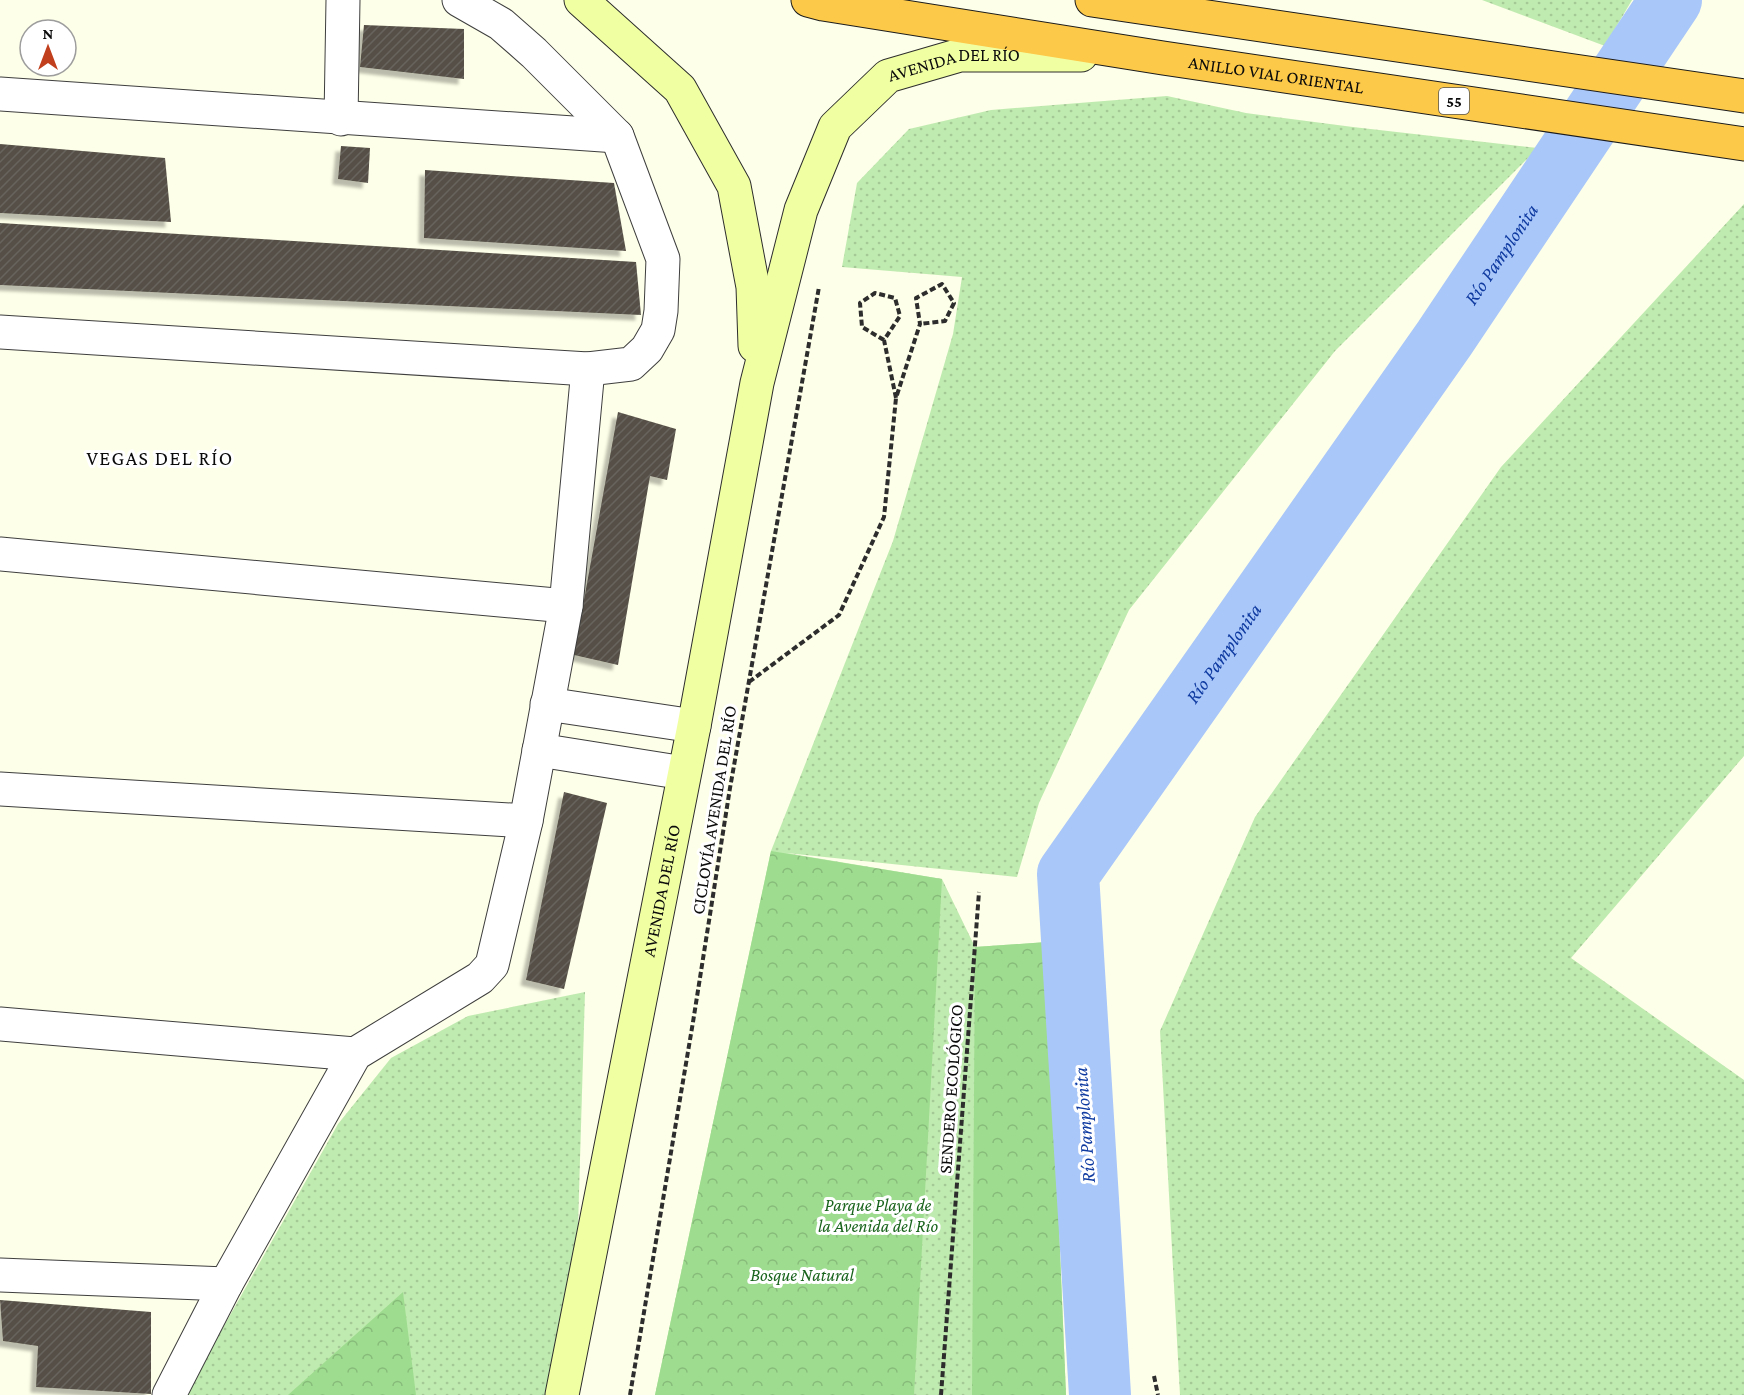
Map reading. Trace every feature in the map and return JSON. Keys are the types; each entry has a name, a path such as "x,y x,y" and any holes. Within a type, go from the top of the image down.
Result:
{"highway":[{"name":"ANILLO VIAL ORIENTAL","path":"808,0 1155,56 1744,144"},
{"path":"1092,0 1744,96"}],"main road":[{"name":"AVENIDA DEL RÍO","path":"581,0 680,88 734,186 753,287 757,384"},
{"name":"AVENIDA DEL RÍO","path":"562,1395 694,726 757,384 801,210 835,127 888,75 960,55 1155,56"}],"street":[{"path":"340,119 344,0"},
{"path":"0,332 588,369 631,364 647,349 658,330 663,259 617,136 534,53 501,24 459,0"},
{"path":"0,94 340,119 617,136"},
{"path":"169,1395 226,1284 355,1054 480,978 492,965 526,821 566,606 588,369"},
{"path":"0,554 566,606"},
{"path":"548,705 694,726"},
{"path":"539,750 684,773"},
{"path":"0,789 526,821"},
{"path":"0,1024 355,1054"},
{"path":"0,1275 226,1284"}],"path":[{"name":"CICLOVÍA AVENIDA DEL RÍO","path":"630,1395 749,682 821,277"},
{"path":"749,682 839,615 884,517 896,398 920,324 916,298 942,284 954,303 945,321 920,324"},
{"path":"884,340 862,327 860,303 875,293 895,298 900,316 884,340 896,398"},
{"name":"SENDERO ECOLÓGICO","path":"941,1395 979,892"},
{"path":"1154,1376 1158,1395"}],"green space":[{"path":"1482,0 1632,0 1605,46"},
{"name":"Parque Playa de la Avenida del Río","path":"1167,96 1246,113 1538,148 1335,351 1129,610 1039,803 1017,877 786,853 942,879 975,947 1047,942 1066,1395 655,1395 771,851 893,541 953,334 962,277 842,267 857,183 909,129 991,110"},
{"path":"1744,204 1744,756 1571,958 1744,1080 1744,1395 1180,1395 1160,1031 1255,817 1501,467"},
{"name":"Bosque Natural","path":"771,851 942,879 914,1395 655,1395"},
{"path":"1047,942 1066,1395 972,1395 975,947"},
{"path":"585,992 573,1395 185,1395 338,1124 391,1058 468,1016"},
{"path":"403,1292 416,1395 288,1395"}],"building":[{"path":"364,25 464,29 464,79 360,67"},
{"path":"0,144 165,158 171,222 0,213"},
{"path":"341,146 370,148 368,183 338,179"},
{"path":"425,170 614,183 626,251 424,238"},
{"path":"0,223 636,262 641,315 0,285"},
{"path":"618,412 676,429 667,480 650,476 618,665 574,655"},
{"path":"564,792 607,803 564,989 526,980"},
{"path":"0,1300 151,1312 151,1394 36,1387 38,1346 3,1341"}],"waterway":[{"name":"Río Pamplonita","path":"1100,1395 1068,874 1444,339 1671,0"}],"district":[{"name":"VEGAS DEL RÍO","path":"160,458"}]}
